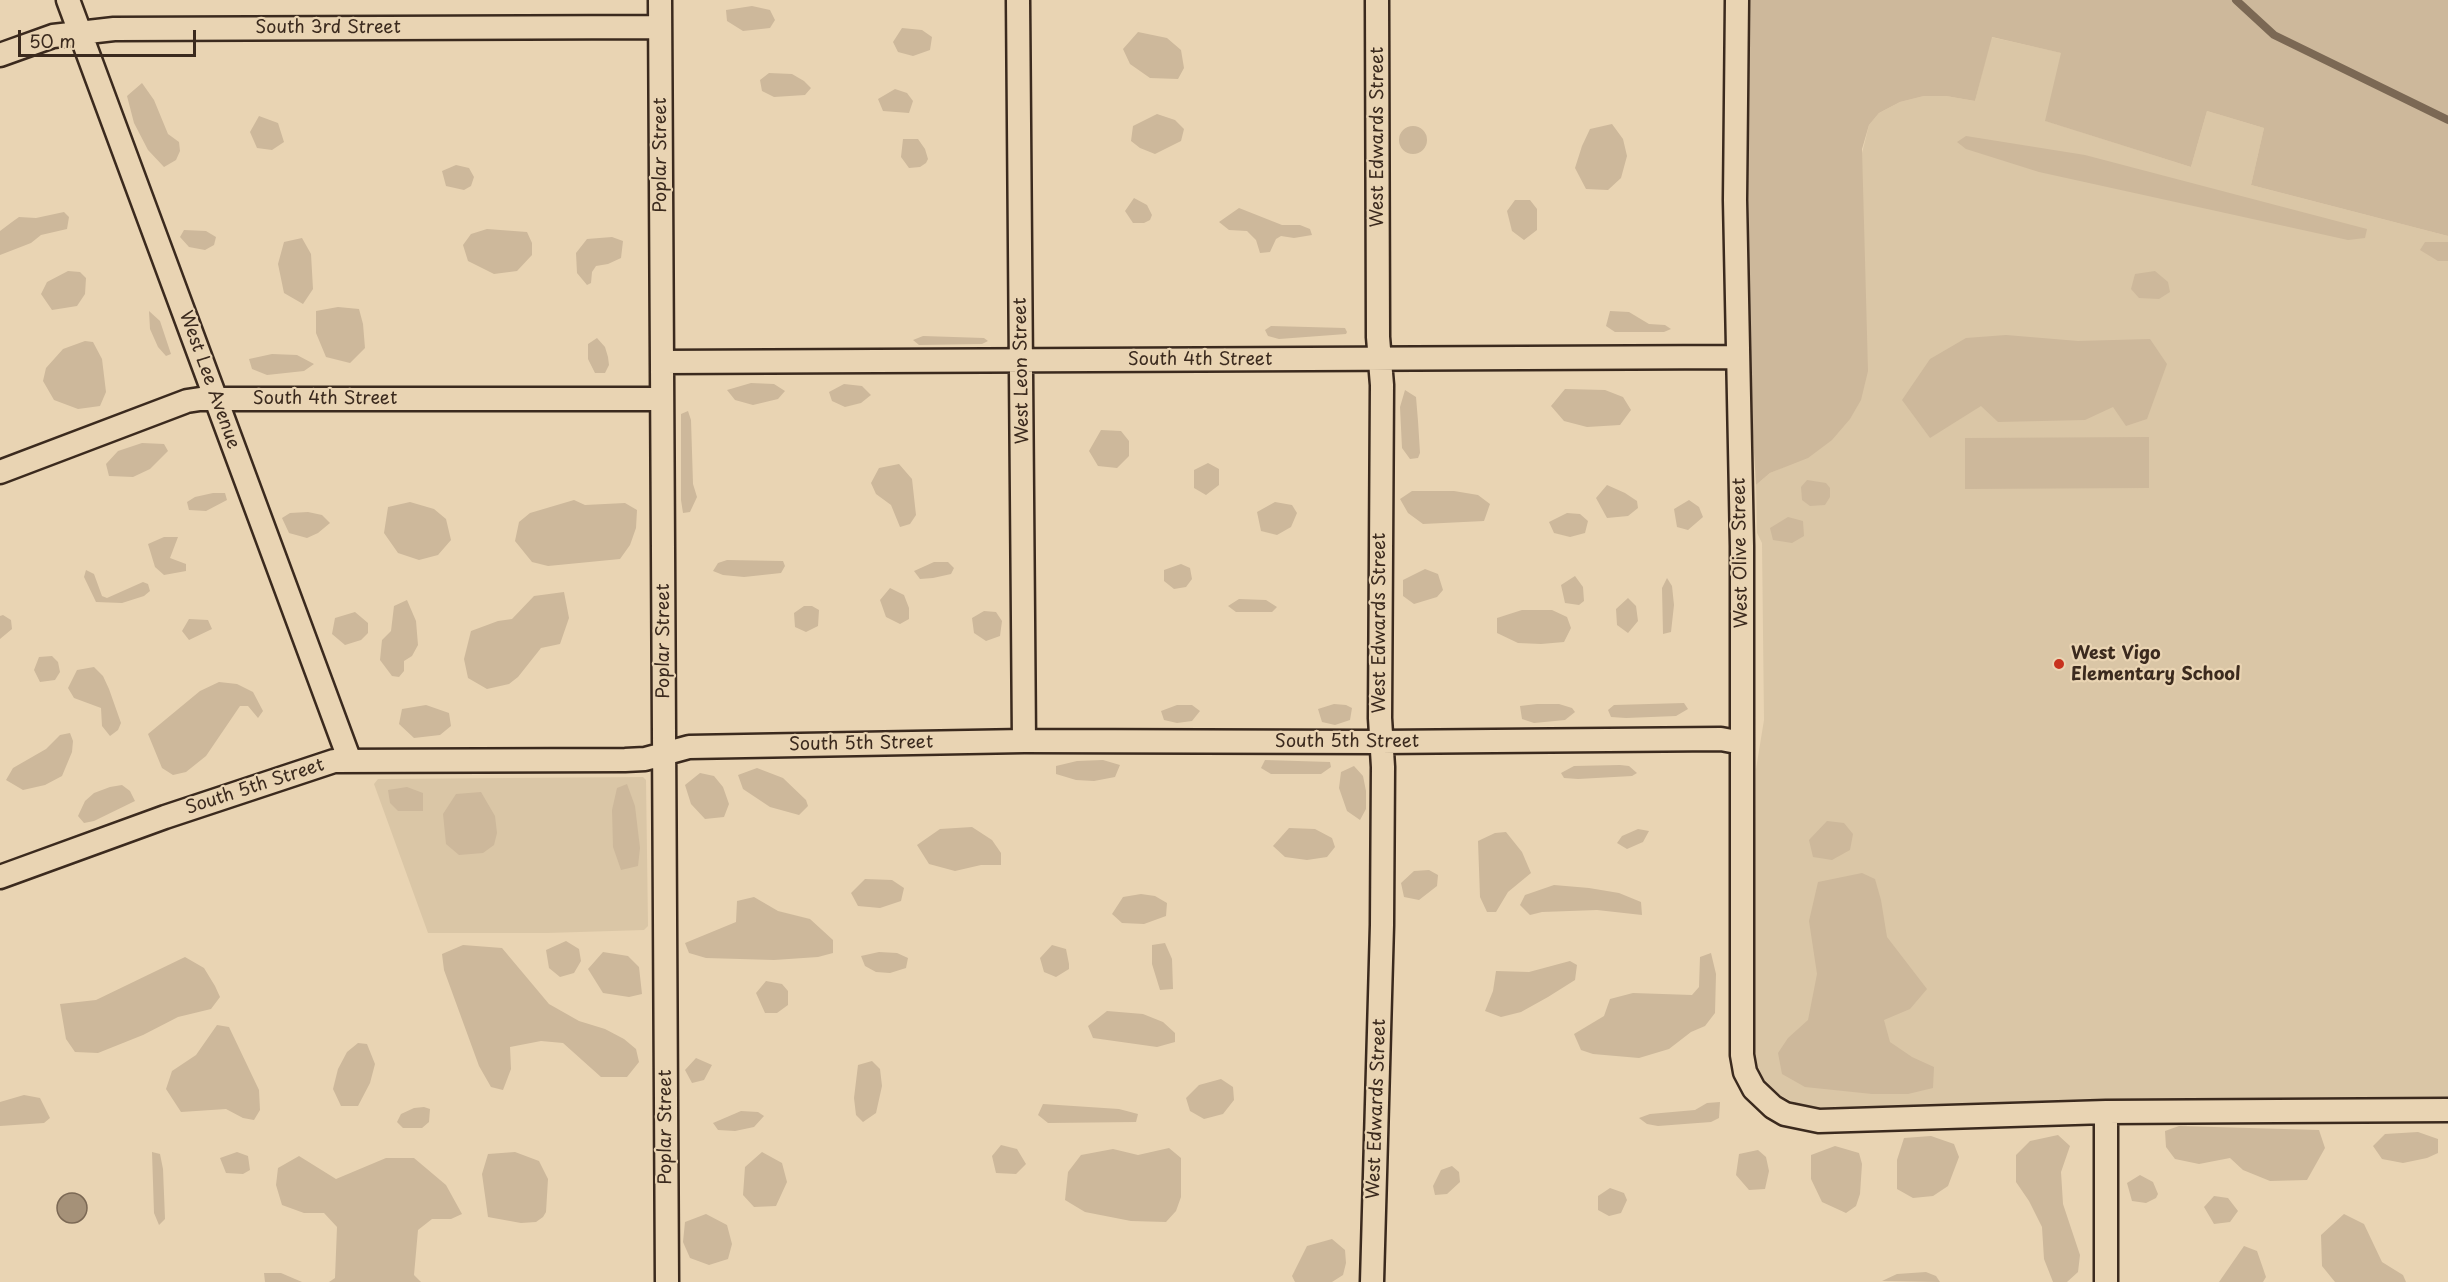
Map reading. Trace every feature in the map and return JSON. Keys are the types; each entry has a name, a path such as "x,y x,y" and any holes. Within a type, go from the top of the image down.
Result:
{"street":[{"name":"West Lee Avenue","path":"68,0 350,761"},
{"name":"Poplar Street","path":"660,0 667,1282"},
{"name":"West Leon Street","path":"1018,0 1024,741"},
{"name":"West Edwards Street","path":"1372,1282 1382,925 1377,0"},
{"name":"West Olive Street","path":"1737,0 1735,200 1742,546 1742,1055 1745,1072 1754,1089 1785,1114 1819,1121 2106,1112"},
{"name":"South 3rd Street","path":"0,56 53,36 114,28 660,27"},
{"name":"South 4th Street","path":"662,362 1738,357"},
{"name":"South 4th Street","path":"0,472 187,401 216,399 662,399"},
{"name":"South 5th Street","path":"0,877 165,817 322,764 350,761 625,760 645,759 688,747 1024,741 1382,742 1721,739 1742,743"},
{"path":"2106,1282 2106,1112 2448,1110"}],"shaded area":[{"path":"1748,0 2448,0 2448,236 2251,185 2264,128 2207,111 2191,167 2045,121 2061,53 1992,37 1975,101 1946,96 1924,96 1900,102 1879,113 1869,125 1862,149 1868,371 1861,400 1850,419 1832,440 1808,458 1770,473 1756,485 1749,369"},
{"path":"752,6 770,10 775,20 770,28 743,31 727,21 726,10"},
{"path":"902,28 922,30 932,37 930,50 913,56 898,52 893,42"},
{"path":"1138,32 1167,38 1181,50 1184,68 1178,79 1150,78 1130,64 1123,49"},
{"path":"1991,37 2062,53 2046,121 2191,167 2207,111 2264,128 2251,185 2448,236 2448,1101 1823,1112 1801,1106 1776,1093 1765,1082 1756,1065 1752,1048 1756,769 1764,720 1762,543 1757,533 1756,485 1770,473 1784,467 1869,125 1879,113 1900,102 1924,96 1946,96 1975,101"},
{"path":"769,73 792,74 811,88 805,95 774,97 762,91 760,80"},
{"path":"142,83 154,100 168,134 179,142 180,151 176,160 164,167 148,150 134,123 127,96"},
{"path":"895,89 907,93 913,101 909,113 883,111 878,99"},
{"path":"1157,114 1175,120 1184,129 1181,141 1155,154 1140,148 1131,141 1133,126"},
{"path":"259,116 278,123 284,142 272,150 257,148 250,132"},
{"path":"1612,124 1623,139 1627,156 1621,178 1608,190 1586,189 1575,168 1582,146 1590,129"},
{"path":"1413,126 1423,130 1427,140 1423,150 1413,154 1403,150 1399,140 1403,130"},
{"path":"1966,136 2085,155 2367,229 2365,238 2348,240 2039,172 1966,149 1957,142"},
{"path":"903,139 918,139 925,149 928,159 926,163 920,167 909,168 901,157"},
{"path":"456,165 469,168 474,177 471,186 464,190 446,186 442,171"},
{"path":"1134,198 1147,205 1152,215 1150,220 1144,223 1133,223 1125,211"},
{"path":"1515,200 1530,200 1537,209 1537,230 1524,240 1512,231 1507,211"},
{"path":"1239,208 1282,225 1300,225 1310,229 1312,235 1294,238 1281,236 1276,239 1270,252 1260,253 1256,240 1247,231 1229,230 1219,222"},
{"path":"64,212 69,217 67,229 41,235 31,243 0,255 0,231 19,217 36,218"},
{"path":"487,229 527,232 532,243 532,255 517,271 494,274 468,261 463,245 471,234"},
{"path":"184,230 206,231 216,237 214,245 205,250 189,247 180,237"},
{"path":"612,237 623,241 621,258 596,266 592,272 591,283 587,285 577,273 576,253 587,239"},
{"path":"302,238 311,254 313,289 303,304 284,293 278,264 284,242"},
{"path":"2425,242 2448,242 2448,261 2438,261 2420,250"},
{"path":"68,271 80,272 86,278 85,294 77,306 52,310 41,294 47,282"},
{"path":"2155,271 2168,282 2170,292 2159,299 2139,298 2131,289 2135,274"},
{"path":"338,307 359,309 363,324 365,348 350,363 326,357 316,333 316,311"},
{"path":"149,311 160,321 171,354 166,356 158,347 150,329"},
{"path":"1610,311 1629,312 1649,324 1665,325 1671,329 1664,332 1615,332 1606,326"},
{"path":"1271,326 1345,328 1347,332 1346,334 1279,339 1268,336 1265,330"},
{"path":"2006,335 2078,341 2150,339 2167,364 2147,419 2126,426 2113,407 2085,420 1998,422 1981,406 1930,438 1902,400 1930,359 1966,338"},
{"path":"923,336 984,338 988,341 982,344 919,345 913,340"},
{"path":"597,338 605,347 608,357 609,365 605,373 595,373 588,359 588,344"},
{"path":"85,341 93,342 102,359 106,392 100,406 78,409 54,400 43,381 46,368 63,349"},
{"path":"272,354 297,355 314,364 304,371 267,375 252,369 249,359"},
{"path":"751,383 774,384 785,391 778,399 753,405 735,400 727,390"},
{"path":"844,384 862,386 871,395 861,403 845,407 832,401 829,392"},
{"path":"1565,389 1605,390 1623,397 1631,410 1620,425 1587,427 1564,421 1551,406"},
{"path":"1405,390 1416,397 1420,453 1418,458 1410,459 1402,448 1400,407"},
{"path":"688,411 691,420 693,484 697,497 690,512 683,513 681,414"},
{"path":"1101,430 1121,431 1129,441 1129,456 1117,468 1098,466 1089,451"},
{"path":"2149,437 2149,488 1965,489 1965,438"},
{"path":"142,443 164,444 168,451 150,469 133,477 109,476 106,464 118,451"},
{"path":"1208,463 1219,469 1219,485 1206,495 1194,488 1194,470"},
{"path":"899,464 912,479 916,515 910,524 900,527 891,505 876,494 871,483 879,468"},
{"path":"1807,480 1826,483 1830,488 1830,497 1825,505 1810,506 1802,500 1801,487"},
{"path":"1607,485 1637,501 1638,508 1628,516 1607,518 1596,498"},
{"path":"1412,491 1454,491 1478,495 1490,504 1484,521 1423,524 1408,513 1400,499"},
{"path":"225,493 227,500 206,511 189,510 187,502 195,497"},
{"path":"574,500 585,505 625,503 637,510 636,528 630,545 620,559 548,566 532,562 515,541 519,522 530,513"},
{"path":"1689,500 1699,507 1703,517 1688,530 1677,527 1674,509"},
{"path":"410,502 434,509 446,519 451,540 438,555 419,560 398,553 384,533 388,507"},
{"path":"1275,502 1292,505 1297,513 1291,527 1277,535 1261,531 1257,512"},
{"path":"308,512 322,515 330,523 318,533 307,538 289,533 282,518 290,513"},
{"path":"1567,513 1580,514 1588,521 1585,533 1570,537 1554,533 1549,522"},
{"path":"1788,517 1803,521 1804,536 1792,543 1773,540 1770,528"},
{"path":"164,537 178,537 170,558 186,564 186,571 164,575 155,567 148,544"},
{"path":"727,560 783,561 785,566 781,573 744,577 723,575 713,571 718,563"},
{"path":"934,562 948,562 954,568 951,574 920,579 914,571"},
{"path":"1181,564 1190,568 1192,579 1186,587 1174,589 1164,581 1164,570"},
{"path":"1425,569 1438,574 1443,590 1437,597 1414,604 1403,596 1403,580"},
{"path":"86,570 94,574 102,596 107,598 143,582 148,584 150,591 144,596 122,603 96,602 84,577"},
{"path":"1575,576 1583,587 1584,601 1579,605 1565,603 1561,585"},
{"path":"1667,578 1672,586 1674,605 1671,632 1663,634 1662,588"},
{"path":"890,588 904,595 909,608 909,619 900,624 886,617 880,600"},
{"path":"564,592 569,618 560,644 541,648 518,677 509,684 487,689 468,678 464,659 471,631 498,621 512,619 534,596"},
{"path":"1628,598 1636,606 1638,621 1628,633 1617,625 1616,609"},
{"path":"1239,599 1266,600 1277,607 1272,612 1236,612 1228,606"},
{"path":"407,600 416,621 418,645 412,656 404,661 404,671 399,677 392,676 380,660 382,640 391,631 394,606"},
{"path":"804,606 812,606 819,610 818,626 806,632 795,627 794,613"},
{"path":"1522,610 1552,610 1567,617 1571,628 1564,642 1518,643 1497,633 1497,618"},
{"path":"984,611 996,612 1002,621 1000,636 986,641 974,633 972,618"},
{"path":"355,612 368,623 368,633 361,640 345,645 332,634 335,618"},
{"path":"3,615 11,620 12,629 0,639 0,616"},
{"path":"189,619 208,620 212,629 189,640 182,631"},
{"path":"52,656 58,662 60,672 55,680 40,682 34,670 39,657"},
{"path":"94,667 103,676 121,723 118,730 110,736 102,726 101,708 74,698 68,688 77,670"},
{"path":"219,682 237,684 253,692 263,711 258,718 248,706 240,706 206,756 186,772 173,775 162,768 148,734 200,691"},
{"path":"1684,703 1688,709 1676,716 1611,717 1608,710 1614,705"},
{"path":"1334,704 1352,708 1350,720 1335,725 1322,722 1318,709"},
{"path":"1559,704 1572,708 1575,712 1565,720 1534,723 1522,719 1520,706"},
{"path":"426,705 449,713 451,726 440,735 414,738 399,724 402,709"},
{"path":"1177,705 1192,705 1200,711 1192,721 1177,723 1164,720 1161,711"},
{"path":"70,733 73,741 72,752 62,776 45,785 23,790 6,780 13,768 46,749 60,735"},
{"path":"1103,760 1120,765 1115,777 1094,781 1076,780 1056,774 1056,766 1077,761"},
{"path":"1265,760 1330,762 1331,767 1321,774 1271,774 1261,768"},
{"path":"1354,766 1363,776 1366,791 1366,809 1360,820 1347,811 1339,788 1341,772"},
{"path":"1574,766 1629,766 1637,773 1632,776 1578,779 1564,778 1561,773"},
{"path":"757,768 783,778 806,800 808,806 799,815 770,807 743,789 738,775"},
{"path":"700,773 714,776 723,787 729,804 724,817 705,819 691,804 685,785"},
{"path":"643,777 646,780 648,926 644,930 547,933 428,933 374,784 378,779"},
{"path":"627,784 635,806 640,848 638,866 621,870 613,847 612,810 617,788"},
{"path":"122,785 130,791 135,801 94,821 84,823 78,816 85,801 94,793"},
{"path":"407,787 423,793 423,811 398,811 390,803 388,790"},
{"path":"481,792 495,816 497,833 494,845 483,853 459,855 446,844 443,814 456,794"},
{"path":"1827,821 1844,823 1853,834 1850,850 1832,860 1813,857 1809,840"},
{"path":"972,827 992,840 1001,853 1001,865 981,865 955,871 929,864 917,845 940,829"},
{"path":"1289,828 1315,829 1332,838 1335,847 1327,857 1307,860 1285,857 1273,846"},
{"path":"1638,829 1649,831 1643,842 1627,849 1617,843 1622,836"},
{"path":"1506,832 1522,852 1531,873 1508,892 1496,912 1487,912 1480,897 1478,841 1495,833"},
{"path":"1429,870 1438,875 1437,886 1419,900 1404,897 1401,883 1414,871"},
{"path":"1862,873 1875,879 1887,937 1927,989 1910,1009 1884,1020 1890,1042 1912,1057 1934,1067 1933,1088 1908,1094 1872,1094 1805,1087 1782,1074 1778,1053 1788,1038 1808,1020 1817,974 1809,921 1818,882"},
{"path":"865,879 892,880 904,888 901,901 880,908 858,906 851,893"},
{"path":"1554,885 1619,893 1641,902 1642,915 1597,910 1542,912 1530,915 1520,905 1525,895"},
{"path":"1141,894 1155,896 1167,903 1166,916 1144,924 1122,923 1112,914 1123,897"},
{"path":"754,897 778,911 810,919 833,940 833,953 818,957 774,960 706,958 689,953 685,943 736,922 737,901"},
{"path":"566,941 579,949 581,961 574,973 560,977 549,968 546,950"},
{"path":"1165,943 1172,959 1173,989 1160,990 1152,964 1152,945"},
{"path":"463,945 502,948 549,1004 579,1021 605,1029 624,1039 636,1049 639,1062 627,1077 601,1077 563,1043 541,1041 510,1047 511,1069 503,1090 491,1087 479,1066 444,970 442,954"},
{"path":"1052,945 1066,949 1069,964 1069,969 1056,977 1044,972 1040,958"},
{"path":"603,952 628,956 639,967 642,994 629,997 603,993 588,969"},
{"path":"879,952 897,953 908,958 906,968 890,973 876,972 865,966 861,956"},
{"path":"1711,953 1716,974 1715,1013 1705,1026 1691,1032 1669,1049 1639,1058 1593,1054 1581,1050 1574,1034 1604,1016 1610,999 1633,993 1692,995 1699,987 1700,957"},
{"path":"185,957 204,968 215,986 220,997 211,1009 178,1017 143,1035 98,1053 75,1052 66,1039 60,1004 96,1000"},
{"path":"1570,961 1577,965 1575,980 1548,997 1521,1012 1501,1017 1485,1011 1493,991 1496,971 1529,972"},
{"path":"766,981 782,984 788,991 788,1005 777,1013 765,1013 756,993"},
{"path":"1107,1011 1143,1014 1163,1022 1175,1033 1175,1042 1157,1047 1093,1038 1088,1026"},
{"path":"217,1025 229,1027 259,1090 260,1110 254,1120 243,1118 226,1109 181,1112 166,1089 172,1071 196,1055"},
{"path":"358,1043 367,1044 375,1064 370,1083 358,1106 341,1106 333,1089 338,1069 347,1052"},
{"path":"696,1058 712,1065 704,1080 692,1083 685,1070"},
{"path":"872,1061 880,1069 882,1086 876,1113 863,1122 856,1115 854,1098 858,1065"},
{"path":"1221,1079 1233,1087 1234,1100 1223,1114 1204,1119 1190,1111 1186,1098 1199,1085"},
{"path":"24,1095 40,1098 50,1118 44,1123 0,1126 0,1102"},
{"path":"1720,1102 1719,1118 1711,1122 1658,1126 1647,1124 1639,1118 1650,1114 1695,1110 1707,1103"},
{"path":"1043,1104 1119,1109 1138,1114 1136,1122 1048,1123 1038,1115"},
{"path":"414,1108 430,1109 429,1122 422,1128 403,1128 397,1122 401,1114"},
{"path":"741,1111 758,1112 764,1116 754,1127 735,1131 718,1130 713,1123"},
{"path":"2179,1126 2319,1130 2325,1148 2307,1180 2270,1181 2243,1170 2230,1158 2199,1164 2175,1159 2166,1147 2165,1131"},
{"path":"2418,1132 2438,1139 2438,1153 2403,1163 2382,1159 2373,1146 2385,1134"},
{"path":"2058,1135 2070,1146 2061,1172 2063,1204 2080,1255 2078,1272 2067,1282 2053,1282 2044,1259 2042,1227 2016,1182 2016,1155 2030,1141"},
{"path":"1931,1136 1954,1144 1959,1157 1948,1186 1933,1196 1913,1198 1897,1189 1897,1160 1904,1138"},
{"path":"1001,1145 1017,1149 1026,1164 1016,1174 996,1173 992,1156"},
{"path":"1835,1146 1859,1153 1862,1164 1860,1194 1856,1206 1846,1213 1822,1202 1811,1179 1811,1155"},
{"path":"1169,1148 1181,1158 1181,1197 1176,1211 1166,1222 1131,1221 1085,1212 1065,1200 1068,1172 1081,1155 1113,1149 1138,1155"},
{"path":"1758,1150 1766,1157 1769,1171 1765,1189 1749,1190 1736,1175 1739,1154"},
{"path":"152,1152 160,1154 163,1169 165,1219 159,1225 154,1213"},
{"path":"237,1152 248,1156 250,1170 243,1174 226,1173 220,1158"},
{"path":"515,1152 539,1161 548,1179 546,1212 536,1222 521,1223 488,1217 482,1174 488,1154"},
{"path":"762,1152 782,1163 787,1182 776,1206 754,1207 743,1195 745,1167"},
{"path":"299,1156 336,1179 386,1158 414,1158 446,1185 462,1214 451,1219 432,1219 418,1230 414,1275 421,1282 329,1282 335,1278 337,1227 324,1213 304,1213 282,1205 276,1185 278,1168"},
{"path":"1452,1166 1459,1172 1460,1182 1447,1194 1435,1195 1433,1186 1441,1170"},
{"path":"2140,1175 2153,1182 2158,1194 2156,1198 2146,1203 2132,1201 2127,1183"},
{"path":"1610,1188 1624,1193 1627,1200 1621,1213 1609,1216 1598,1210 1598,1196"},
{"path":"72,1193 83,1197 87,1208 83,1219 72,1223 61,1219 57,1208 61,1197"},
{"path":"2214,1196 2228,1198 2238,1211 2230,1222 2214,1224 2204,1207"},
{"path":"706,1214 727,1225 732,1244 728,1259 709,1265 690,1258 683,1242 685,1222"},
{"path":"2344,1214 2364,1224 2382,1262 2403,1275 2406,1282 2335,1282 2322,1266 2321,1235"},
{"path":"1332,1239 1345,1250 1346,1263 1343,1275 1332,1282 1295,1282 1292,1276 1307,1246"},
{"path":"2244,1246 2257,1251 2266,1277 2263,1282 2219,1282"},
{"path":"1926,1272 1936,1276 1940,1282 1882,1281 1897,1274"},
{"path":"264,1273 281,1273 302,1282 265,1282"}],"waterway":[{"path":"2236,0 2274,35 2448,120"}],"place":[{"name":"West Vigo Elementary School","path":"2059,664"}]}
